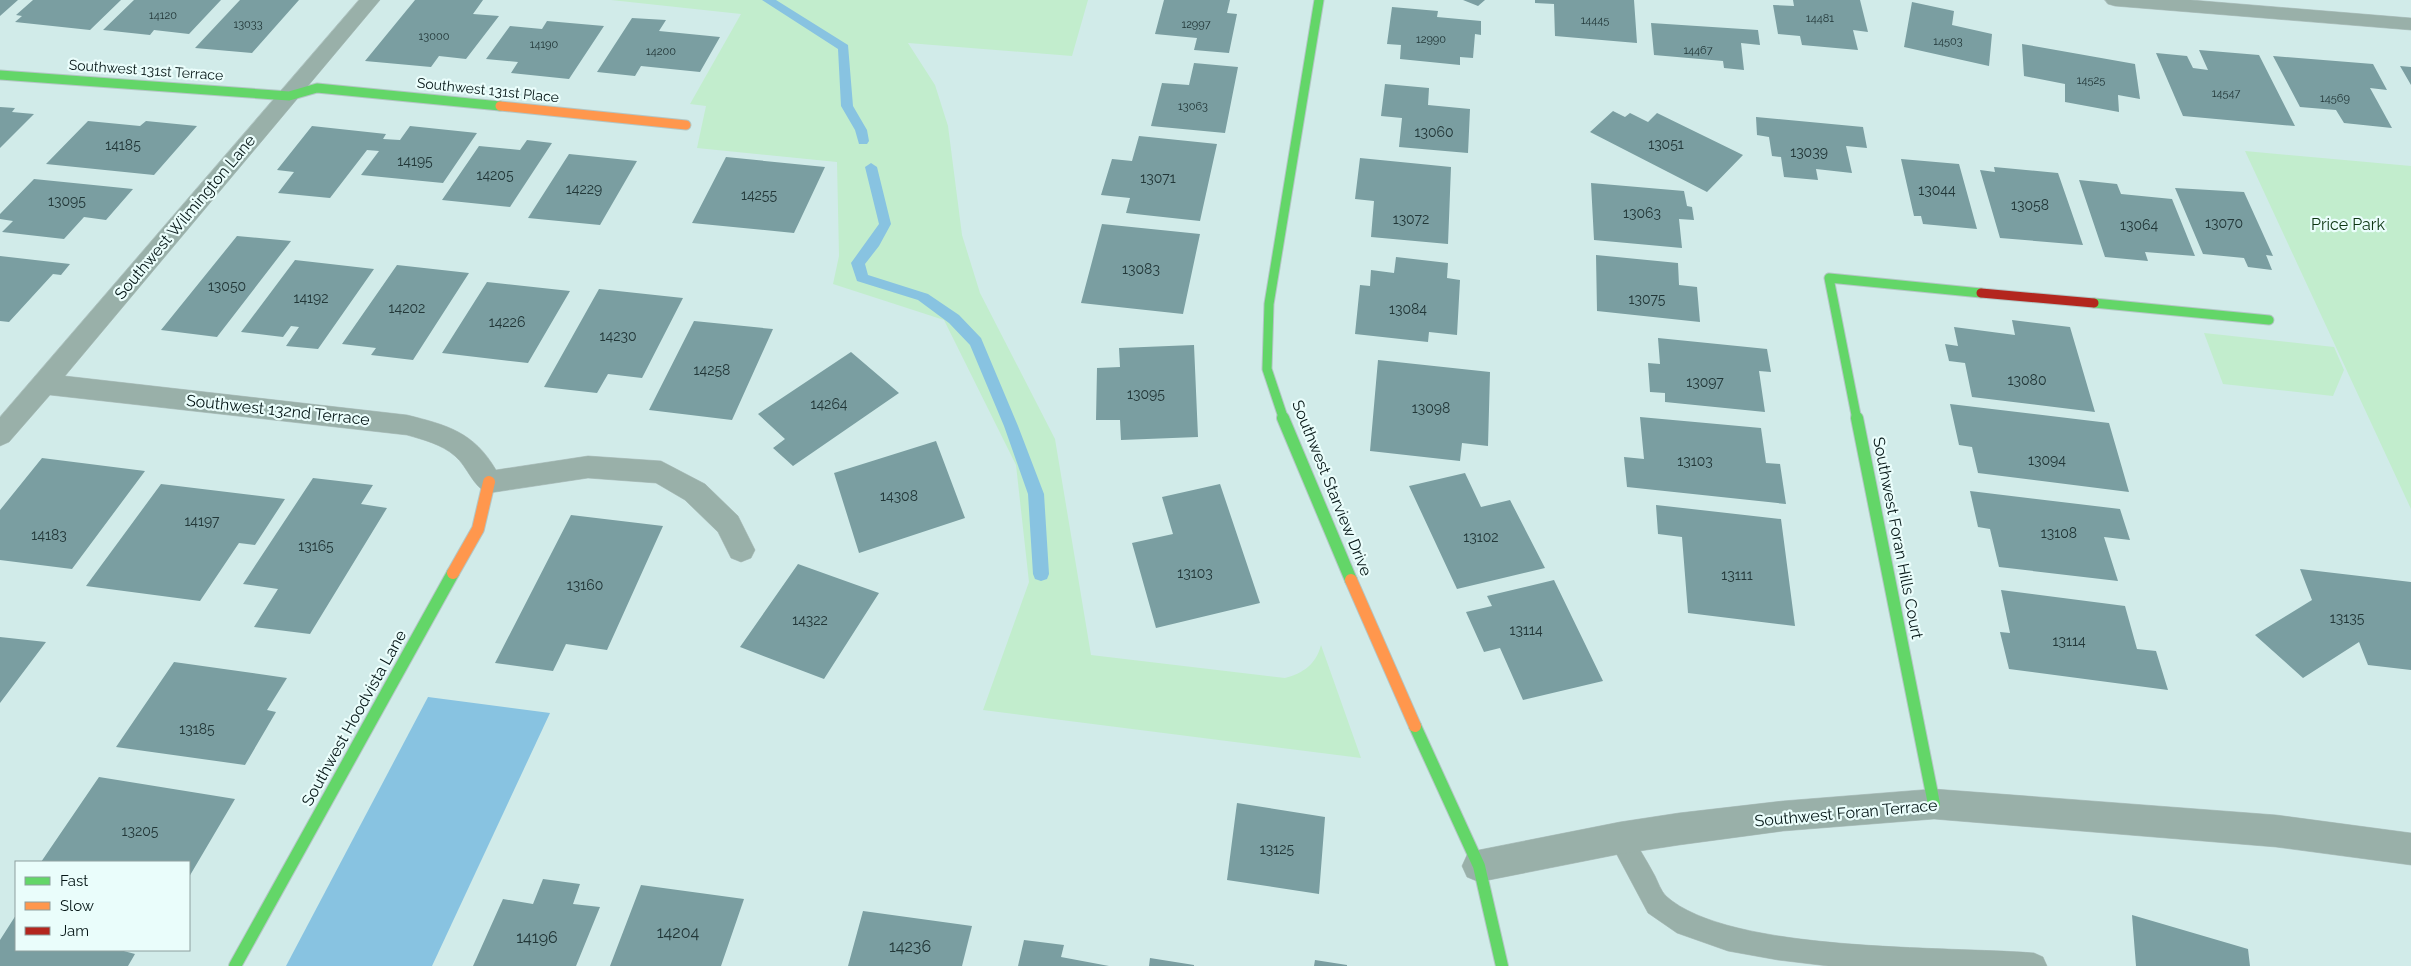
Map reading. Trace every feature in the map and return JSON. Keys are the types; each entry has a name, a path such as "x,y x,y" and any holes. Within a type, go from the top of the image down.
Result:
{"street":[{"name":"Southwest Wilmington Lane","path":"0,434 370,0"},
{"name":"Southwest Starview Drive","path":"1319,0 1269,304 1267,369 1284,420 1382,651 1450,806 1479,866 1502,966"},
{"path":"2115,0 2407,23"},
{"path":"2389,0 2407,23"},
{"name":"Southwest 131st Terrace","path":"0,74 289,96"},
{"name":"Southwest 131st Place","path":"289,96 317,88 686,125"},
{"name":"Southwest Foran Hills Court","path":"1934,804 1829,278 2269,320"},
{"name":"Southwest 132nd Terrace","path":"44,384 407,425 438,433 463,446 477,460 489,482"},
{"path":"489,482 588,467 661,472 695,492 728,524 741,550"},
{"name":"Southwest Hoodvista Lane","path":"235,966 478,529 489,482"},
{"name":"Southwest Foran Terrace","path":"1479,866 1620,838 1783,816 1934,804 2276,831 2411,849"}],"lane":[{"path":"1620,838 1657,904 1684,924 1723,940 1782,950 1852,956 1996,961 2034,966"}],"green space":[{"path":"611,0 1088,0 1072,56 908,43 935,85 948,126 962,235 980,293 1055,439 1091,655 1285,678 1308,667 1319,652 1321,645 1361,758 983,710 1029,582 1016,465 944,320 833,284 839,256 837,162 697,148 706,106 690,104 741,14"},
{"name":"Price Park","path":"2245,151 2411,166 2411,509"},
{"path":"2204,333 2334,347 2344,370 2333,396 2223,384"}],"water":[{"path":"428,697 550,713 432,966 286,966"}],"building":[{"path":"0,0 18,0 0,16"},
{"path":"33,0 121,0 90,30 15,22 22,16 16,15"},
{"path":"134,0 221,0 189,34 154,30 150,35 103,30"},
{"path":"240,0 299,0 252,53 195,48"},
{"path":"415,0 483,0 473,14 499,16 466,59 439,56 431,67 365,61"},
{"path":"1164,0 1230,0 1227,13 1237,14 1229,53 1194,50 1197,38 1155,34"},
{"path":"1463,0 1485,0 1478,6"},
{"path":"1535,0 1634,0 1637,43 1555,36 1554,4 1535,3"},
{"path":"1793,0 1860,0 1868,32 1853,30 1858,50 1802,45 1800,36 1778,34 1773,5 1794,6"},
{"path":"1912,2 1954,11 1952,25 1992,34 1989,66 1904,47"},
{"path":"1392,7 1438,11 1437,17 1481,21 1481,35 1475,34 1473,58 1460,57 1460,65 1400,59 1401,45 1387,44"},
{"path":"632,18 666,20 659,31 720,37 700,72 641,66 635,76 597,72"},
{"path":"547,21 604,26 569,79 511,73 518,62 486,59 510,26 542,29"},
{"path":"1651,23 1758,30 1760,45 1741,43 1744,70 1724,68 1723,61 1654,55"},
{"path":"2022,44 2135,64 2140,99 2118,95 2119,112 2065,102 2065,84 2024,76"},
{"path":"2199,50 2259,55 2295,126 2183,116 2156,53 2187,56 2193,68 2208,70"},
{"path":"2273,56 2373,64 2387,90 2370,88 2392,128 2344,123 2336,110 2300,107"},
{"path":"1194,63 1238,67 1225,133 1151,126 1162,83 1189,85"},
{"path":"2400,66 2411,67 2411,85"},
{"path":"1385,84 1429,88 1428,105 1470,109 1468,153 1399,147 1402,118 1381,116"},
{"path":"0,107 15,108 12,112 34,114 0,148"},
{"path":"1613,111 1625,117 1630,113 1648,122 1657,113 1743,155 1707,192 1590,132"},
{"path":"1756,117 1863,127 1867,148 1846,146 1852,173 1816,169 1818,180 1784,177 1781,157 1772,156 1769,137 1757,135"},
{"path":"88,121 140,126 146,121 197,126 154,175 46,164"},
{"path":"312,126 386,134 383,139 400,140 410,126 477,133 443,183 361,175 379,151 367,150 330,198 278,193 294,172 277,170"},
{"path":"1139,136 1217,144 1200,221 1126,213 1130,198 1101,195 1112,159 1132,161"},
{"path":"527,140 552,143 510,207 442,200 479,146 520,150"},
{"path":"569,154 637,161 600,225 528,218"},
{"path":"726,157 825,167 794,233 692,223"},
{"path":"1360,158 1451,167 1448,244 1371,237 1374,201 1355,199"},
{"path":"1901,159 1959,164 1977,229 1923,224 1921,216 1914,216"},
{"path":"1994,167 2058,173 2083,245 2000,238 1980,170 1995,172"},
{"path":"34,179 133,189 106,220 84,217 64,239 2,232 13,221 0,219 0,214"},
{"path":"2079,180 2117,184 2121,194 2172,199 2195,256 2145,252 2148,261 2105,257"},
{"path":"1591,183 1684,191 1687,206 1692,207 1694,220 1679,219 1682,248 1594,240"},
{"path":"2175,188 2244,192 2273,256 2266,255 2272,270 2248,267 2244,258 2203,254"},
{"path":"1102,224 1200,234 1183,314 1081,303"},
{"path":"237,236 291,241 217,337 161,330"},
{"path":"1596,255 1678,263 1679,285 1697,287 1700,322 1597,311"},
{"path":"0,256 70,264 61,275 53,274 9,322 0,321"},
{"path":"1396,257 1448,263 1447,278 1460,280 1457,335 1429,332 1428,342 1355,334 1360,285 1370,286 1371,270 1394,273"},
{"path":"295,260 374,269 318,349 286,346 299,327 291,326 283,337 241,332"},
{"path":"397,265 469,273 413,360 371,355 376,348 342,344"},
{"path":"487,282 570,291 528,363 442,353"},
{"path":"599,289 683,298 642,378 608,374 597,393 544,387"},
{"path":"2012,320 2070,327 2095,412 1972,397 1965,363 1949,361 1945,344 1958,346 1954,327 2015,335"},
{"path":"694,321 773,329 732,420 649,410"},
{"path":"1658,338 1767,349 1771,372 1759,371 1765,412 1665,402 1665,393 1650,392 1648,363 1660,364"},
{"path":"1194,345 1198,437 1121,440 1120,420 1096,420 1097,368 1120,367 1119,348"},
{"path":"851,352 899,393 793,466 773,448 785,439 758,414"},
{"path":"1378,360 1490,372 1488,446 1462,443 1460,461 1370,451"},
{"path":"1950,404 2109,423 2129,492 1978,473 1972,447 1959,445"},
{"path":"1640,417 1761,428 1766,463 1780,464 1786,504 1627,487 1624,457 1644,459"},
{"path":"936,441 965,518 859,553 834,473"},
{"path":"42,458 145,471 72,569 0,560 0,510"},
{"path":"1465,473 1481,507 1510,500 1545,568 1457,589 1409,486"},
{"path":"313,478 373,485 361,504 387,508 310,634 254,627 278,589 243,584"},
{"path":"161,484 285,499 255,545 239,543 200,601 86,586"},
{"path":"1220,484 1260,603 1156,628 1132,543 1173,534 1162,497"},
{"path":"1970,491 2120,509 2130,540 2104,537 2118,581 1999,567 1990,529 1978,527"},
{"path":"1656,505 1781,519 1795,626 1688,613 1682,537 1658,534"},
{"path":"571,515 663,526 607,650 566,644 553,671 495,663"},
{"path":"798,564 879,593 824,679 740,647"},
{"path":"2300,569 2411,582 2411,670 2368,665 2359,642 2303,678 2255,635 2312,600"},
{"path":"1554,580 1603,681 1523,700 1500,648 1484,652 1466,612 1492,606 1487,596"},
{"path":"2001,590 2125,606 2137,649 2156,651 2168,690 2009,669 2000,632 2010,633"},
{"path":"0,637 46,642 0,703"},
{"path":"174,662 287,678 267,710 276,712 245,765 116,747"},
{"path":"99,777 235,799 190,875 190,861 42,861"},
{"path":"1237,803 1325,817 1319,894 1227,880"},
{"path":"543,879 580,884 573,904 600,907 576,966 473,966 503,899 533,904"},
{"path":"641,885 744,899 721,966 610,966"},
{"path":"863,911 972,926 962,966 848,966"},
{"path":"2132,915 2248,949 2250,966 2136,966"},
{"path":"15,917 15,951 124,951 135,954 128,966 0,966 0,940"},
{"path":"1024,940 1064,945 1061,957 1109,966 1018,966"},
{"path":"1150,958 1194,965 1194,966 1149,966"},
{"path":"1315,960 1347,965 1347,966 1314,966"}],"waterway":[{"path":"768,0 844,48 847,106 861,130 863,141"},
{"path":"871,167 885,224 874,243 858,263 862,278 923,297 954,319 976,342 1011,426 1036,494 1041,574"}],"traffic: fast":[{"path":"1319,0 1269,304 1267,369 1284,420 1351,580"},
{"path":"0,75 289,96 317,88 500,106"},
{"path":"1934,804 1829,278 1981,293"},
{"path":"2094,303 2269,320"},
{"path":"235,966 453,573"},
{"path":"1415,726 1479,866 1502,966"}],"traffic: slow":[{"path":"500,106 686,125"},
{"path":"453,573 478,529 489,482"},
{"path":"1351,580 1415,726"}],"traffic: jam":[{"path":"1981,293 2094,303"}]}
